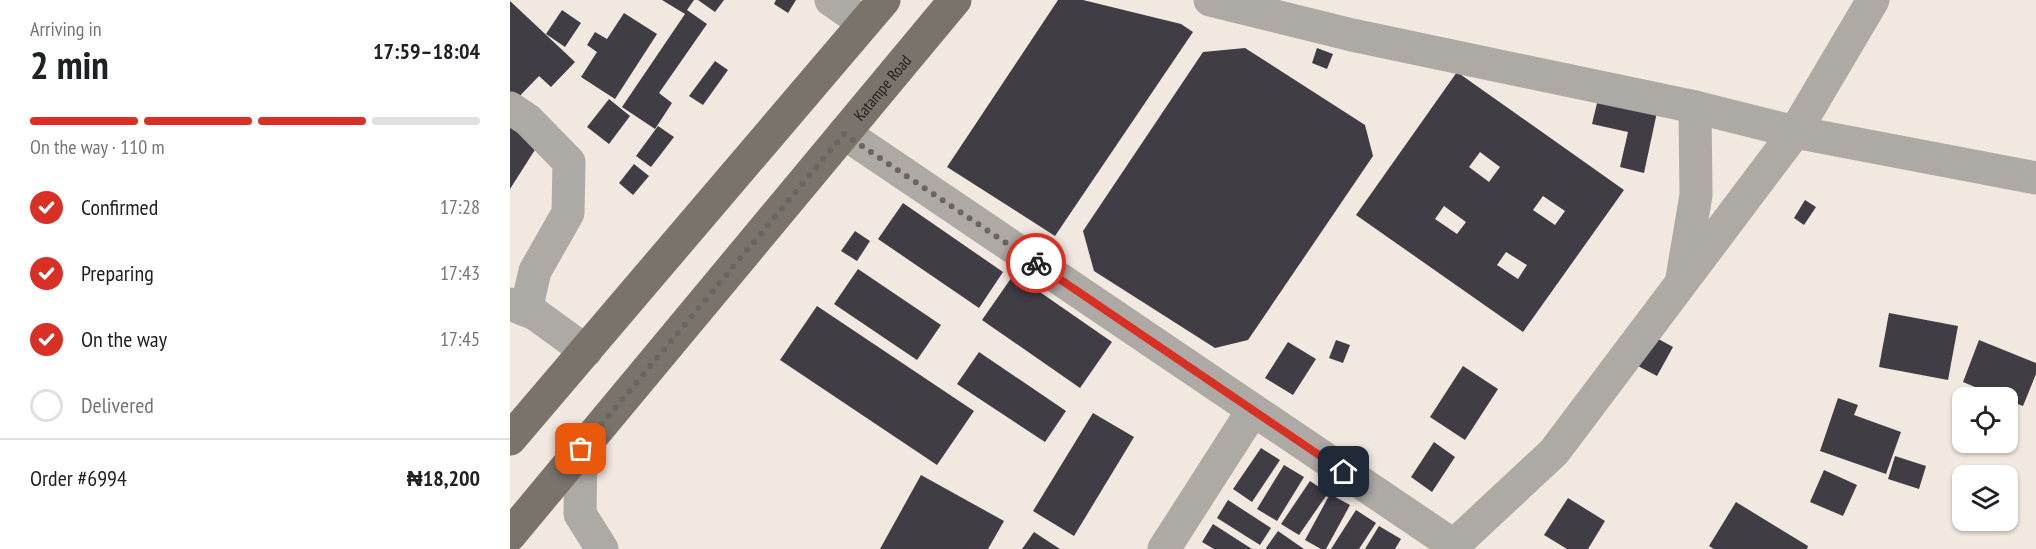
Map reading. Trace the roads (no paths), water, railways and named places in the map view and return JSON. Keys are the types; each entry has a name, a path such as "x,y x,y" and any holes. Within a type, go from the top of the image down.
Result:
{"main road":[{"name":"Katampe Road","path":"510,535 955,0"},
{"path":"510,439 874,11"}],"street":[{"path":"831,0 874,11"},
{"path":"1210,0 1352,35 1695,107 1795,132 2036,178"},
{"path":"844,134 1253,410 1451,547 1554,452 1795,132 1873,0"},
{"path":"1681,284 1696,195 1695,107"},
{"path":"510,108 528,120 569,162 568,213 535,271 518,307 535,314 586,351"},
{"path":"1164,549 1253,410"},
{"path":"581,449 580,514 602,549"}]}
